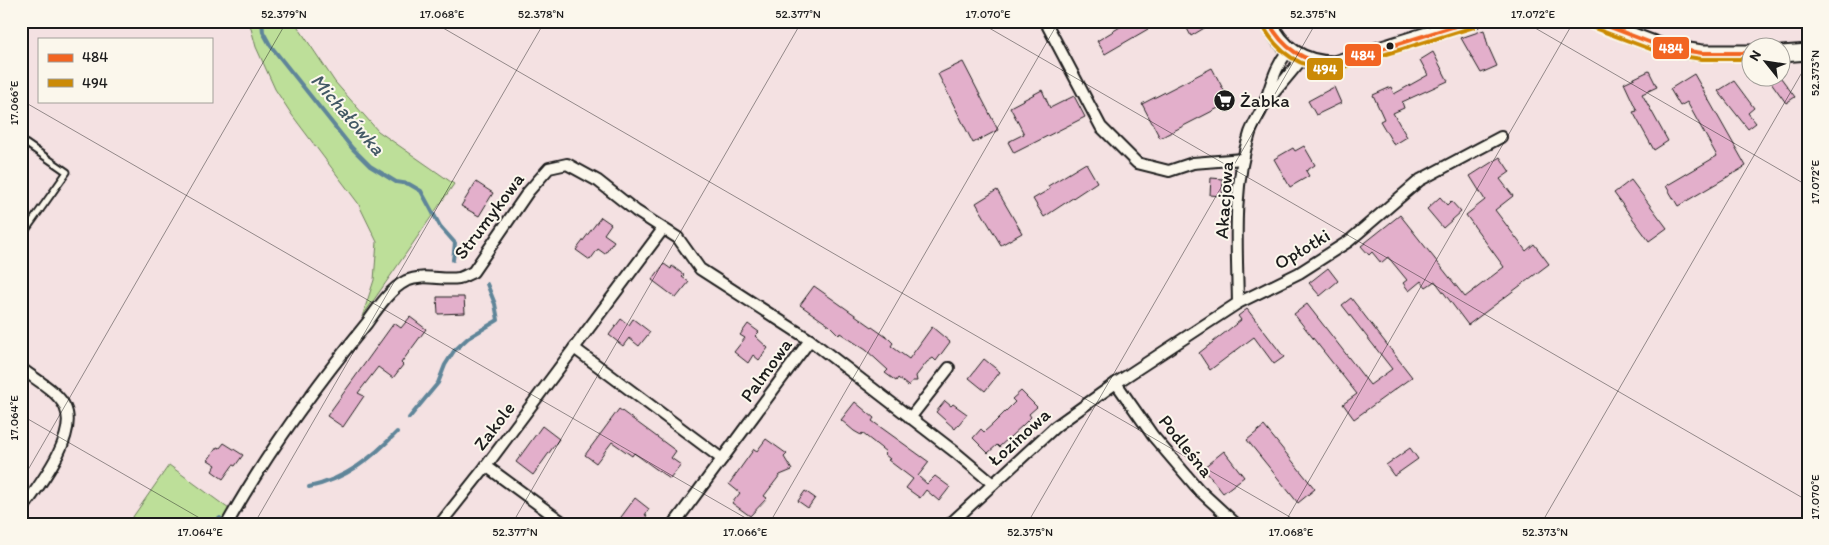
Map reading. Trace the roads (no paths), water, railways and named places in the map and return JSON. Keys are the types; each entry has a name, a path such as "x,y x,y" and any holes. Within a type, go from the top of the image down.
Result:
{"street":[{"path":"1045,21 1101,127 1137,163 1169,171 1193,163 1243,159"},
{"path":"1268,21 1278,40 1288,51 1302,59 1323,64 1334,64 1472,21"},
{"path":"1593,21 1662,47 1702,53 1742,53"},
{"name":"Akacjowa","path":"1238,303 1237,207 1243,159 1250,132 1265,103 1272,77 1288,51"},
{"path":"1792,53 1808,52"},
{"name":"Akacjowa","path":"1265,103 1302,59"},
{"name":"Opłotki","path":"1116,383 1238,303 1299,273 1349,241 1420,180 1501,137"},
{"name":"Strumykowa","path":"227,524 243,495 278,445 354,339 387,298 405,282 426,276 458,278 473,272 528,192 548,168 567,164 598,182 678,238 700,269 810,340"},
{"name":"Zakole","path":"440,524 486,466 663,229"},
{"name":"Palmowa","path":"674,524 810,340 955,452 993,484"},
{"path":"574,348 722,458"},
{"path":"21,368 56,395 65,407 68,421 67,432 59,453 21,511"},
{"path":"910,418 949,368"},
{"name":"Łozinowa","path":"950,524 1056,426 1116,383"},
{"name":"Podleśna","path":"1116,383 1153,436 1199,490 1236,524"},
{"path":"486,466 565,524"}],"lane":[{"path":"21,140 68,172 21,238"}],"waterway":[{"name":"Michałówka","path":"262,21 263,32 270,45 352,148 370,166 396,182 409,184 421,191 440,226 455,243 453,260"},
{"name":"Michałówka","path":"409,418 438,383 445,365 454,351 468,338 498,320 495,304 487,284"},
{"name":"Michałówka","path":"309,487 347,473 368,459 397,432"},
{"name":"Michałówka","path":"212,524 220,518"}],"place":[{"name":"Żabka","path":"1224,100"}]}
